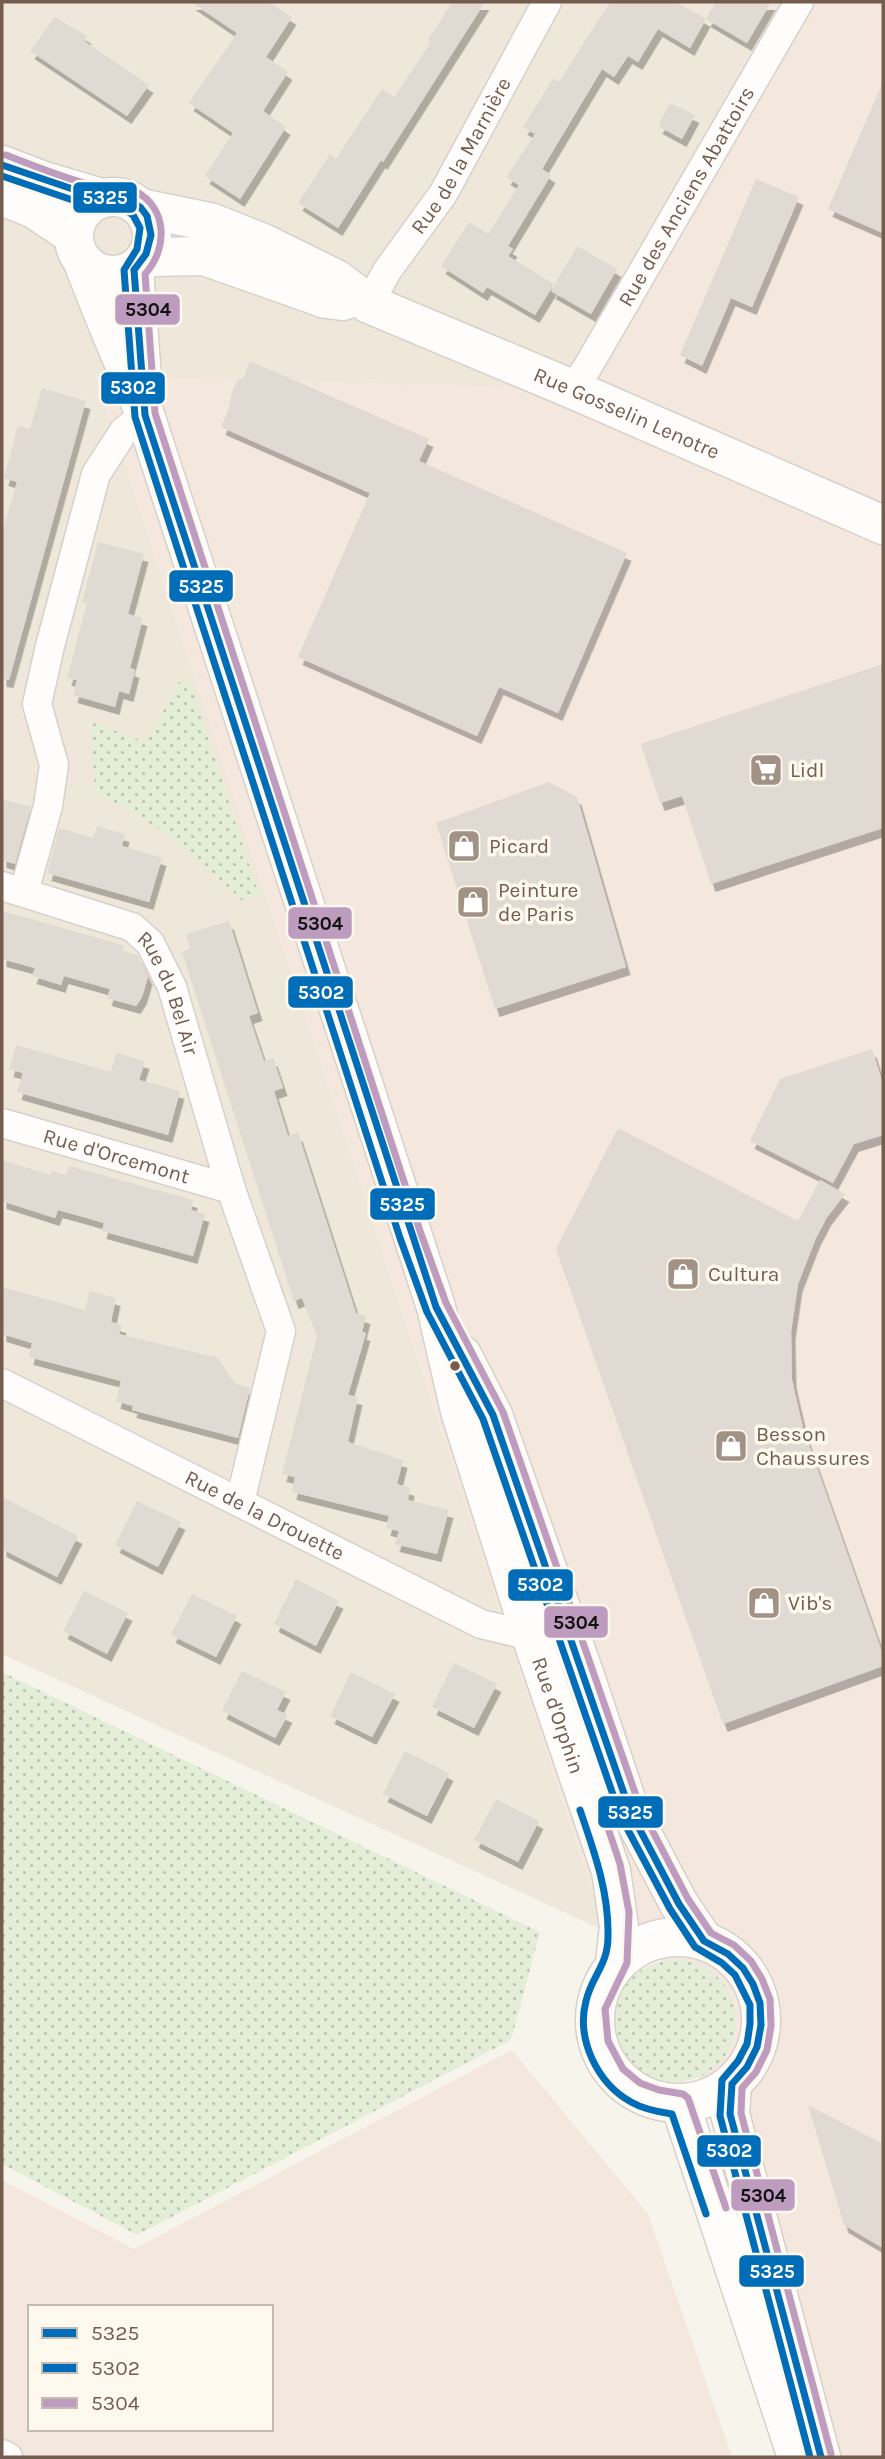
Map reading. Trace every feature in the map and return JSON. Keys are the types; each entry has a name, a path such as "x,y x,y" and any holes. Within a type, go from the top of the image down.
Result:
{"main road":[{"path":"2,165 101,198 118,196 131,200 149,219 152,245 140,263 120,275 94,271 78,248 34,209 2,196"},
{"path":"78,248 75,223 81,212 101,198"},
{"name":"Rue Gosselin Lenotre","path":"141,208 210,222 263,243 336,279 369,304 883,525"},
{"name":"Rue d'Orphin","path":"78,248 102,316 120,350 145,415 436,1307 460,1411 531,1636 611,1871 619,1926 615,1965"},
{"name":"Rue Gosselin Lenotre","path":"140,263 204,256 326,299 369,304"},
{"name":"Rue d'Orphin","path":"140,263 145,415"},
{"name":"Rue d'Orphin","path":"436,1307 493,1415 630,1811 679,1904 704,1941"},
{"path":"531,1636 570,1637"},
{"path":"680,1936 704,1941 728,1954 743,1968 753,1984 760,2003 761,2025 757,2047 747,2067 732,2084 708,2098 680,2104 656,2101 634,2092 615,2076 601,2056 595,2033 595,2008 602,1985 615,1965 634,1949 656,1939 680,1936"},
{"path":"732,2084 730,2115 821,2457"},
{"path":"680,2104 797,2457"}],"street":[{"name":"Rue de la Marnière","path":"369,304 387,271 443,194 547,2"},
{"name":"Rue des Anciens Abattoirs","path":"572,389 594,356 799,2"},
{"name":"Rue du Bel Air","path":"145,415 124,430 96,474 37,704 54,765 48,806 13,889 132,927 150,943 172,987 231,1188 281,1331 240,1502"},
{"name":"Rue d'Orcemont","path":"2,1123 231,1188"},
{"name":"Rue de la Drouette","path":"2,1383 481,1624 531,1636"},
{"path":"2,2454 8,2457"}],"shaded area":[{"path":"2,2 807,2 572,389 96,376 605,1931 2,1654"},
{"path":"807,2 883,2 883,2457 823,2457 658,1953 605,1931 96,376 572,389"},
{"path":"512,2050 648,2214 732,2457 2,2457 2,2180 134,2249"}],"green space":[{"path":"190,681 259,895 241,900 173,840 135,814 95,793 91,722 146,742 179,682"},
{"path":"2,1672 540,1932 511,2040 137,2235 2,2164"},
{"path":"675,1960 699,1964 718,1978 732,1997 736,2021 732,2045 718,2064 699,2078 675,2082 651,2078 632,2064 618,2045 614,2021 618,1997 632,1978 651,1964"}],"building":[{"path":"191,2 269,2 292,17 266,57 288,72 263,111 286,127 240,199 205,176 233,133 189,103 237,33"},
{"path":"452,2 485,2 338,228 298,203 330,154 336,159 382,89 394,97 431,42 428,40"},
{"path":"610,2 676,2 706,19 690,48 658,29 638,62 628,56 614,77 602,69 542,169 551,175 508,246 513,249 508,256 554,284 535,315 487,287 483,293 441,266 469,222 488,234 519,185 506,177 535,134 523,127 553,78 559,82"},
{"path":"716,2 771,2 747,43 706,19"},
{"path":"55,17 87,36 84,41 149,85 127,116 30,51"},
{"path":"883,82 883,233 828,209"},
{"path":"670,103 695,115 682,139 658,126"},
{"path":"756,179 799,197 752,307 731,298 702,366 680,355"},
{"path":"577,246 617,269 591,314 551,291"},
{"path":"250,361 429,439 419,461 627,553 558,713 499,687 477,736 298,657 370,493 221,427 232,391 238,380 244,377"},
{"path":"42,388 86,401 9,680 2,679 2,533 17,482 4,478 18,426 30,429"},
{"path":"98,542 144,554 128,614 143,618 130,668 135,670 129,694 119,691 115,707 73,695 77,680 67,678 87,603 82,602"},
{"name":"Lidl","path":"883,664 883,828 711,884 682,796 660,803 641,744"},
{"path":"549,782 577,797 626,967 495,1009 436,823"},
{"path":"2,799 31,807 15,864 2,860"},
{"path":"97,826 125,834 122,846 162,858 149,902 47,873 59,828 93,838"},
{"path":"2,911 123,945 122,950 137,955 148,977 142,997 136,1006 107,998 110,989 64,976 61,985 32,976 35,968 2,959"},
{"path":"229,921 258,1013 249,1016 264,1061 273,1058 283,1088 274,1091 288,1136 298,1133 356,1313 366,1316 362,1332 366,1333 348,1395 358,1397 348,1442 403,1460 397,1484 410,1488 408,1500 449,1510 437,1554 395,1544 399,1531 386,1528 389,1516 292,1492 295,1477 282,1474 317,1336 302,1298 294,1301 182,952 190,949 186,934"},
{"path":"16,1045 111,1072 116,1053 145,1061 139,1080 180,1091 168,1135 17,1092 23,1073 9,1069"},
{"path":"872,1049 883,1084 883,1135 854,1144 833,1183 750,1141 780,1079"},
{"path":"618,1128 798,1221 820,1180 845,1194 827,1217 816,1238 798,1284 791,1332 792,1380 803,1428 883,1655 883,1666 723,1724 556,1249"},
{"path":"2,1160 50,1175 51,1171 66,1175 69,1166 193,1200 191,1210 205,1214 193,1256 102,1231 104,1223 80,1216 58,1210 55,1218 2,1201"},
{"path":"2,1287 85,1310 90,1291 116,1298 111,1322 122,1325 119,1334 218,1358 234,1383 250,1388 238,1438 132,1410 133,1406 116,1401 121,1381 29,1357 32,1343 2,1334"},
{"path":"2,1497 78,1536 57,1577 2,1549"},
{"path":"137,1501 181,1522 158,1567 115,1545"},
{"path":"296,1579 339,1601 316,1646 274,1624"},
{"path":"84,1591 128,1613 107,1654 63,1631"},
{"path":"192,1594 237,1616 216,1657 171,1635"},
{"path":"454,1663 497,1684 474,1728 432,1707"},
{"path":"242,1671 286,1692 277,1710 288,1715 275,1738 222,1711"},
{"path":"351,1672 395,1694 372,1737 330,1716"},
{"path":"405,1751 449,1773 427,1816 383,1794"},
{"path":"496,1799 539,1821 518,1862 474,1840"},
{"path":"808,2105 883,2144 883,2248 844,2225"}],"transit line":[{"name":"5304","path":"6,155 86,184 135,191 146,198 159,218 161,241 153,264 145,274 155,413 420,1231 446,1303 503,1412 640,1807 688,1899 711,1933 734,1945 751,1961 770,1999 771,2026 767,2050 756,2072 742,2088 741,2113 831,2454"},
{"name":"5325","path":"2,165 96,197 128,199 141,208 147,216 151,235 146,254 134,270"},
{"name":"5302","path":"2,176 93,207 124,209 133,215 140,228 137,249 124,270 135,417 400,1238 427,1312 483,1419 620,1815 670,1909 695,1947 722,1963 735,1975 750,2005 747,2044 738,2061 722,2080 720,2116 810,2457"},
{"name":"5325","path":"134,270 145,415 436,1307 493,1415 630,1811 679,1904 704,1941 728,1954 743,1968 760,2003 761,2025 757,2047 747,2067 732,2084"},
{"name":"5304","path":"600,1804 620,1864 629,1912 627,1963 605,2009 608,2041 623,2069 640,2083 683,2094 688,2098 726,2208"},
{"name":"5302","path":"580,1810 600,1872 608,1920 603,1963 586,2001 584,2030 587,2045 599,2072 619,2094 640,2107 672,2114 706,2214"},
{"name":"5325","path":"732,2084 730,2114 821,2457"}],"place":[{"name":"Lidl","path":"766,770"},
{"name":"Picard","path":"464,846"},
{"name":"Peinture de Paris","path":"473,902"},
{"name":"Cultura","path":"683,1274"},
{"name":"Besson Chaussures","path":"731,1446"},
{"name":"Vib's","path":"764,1603"}]}
